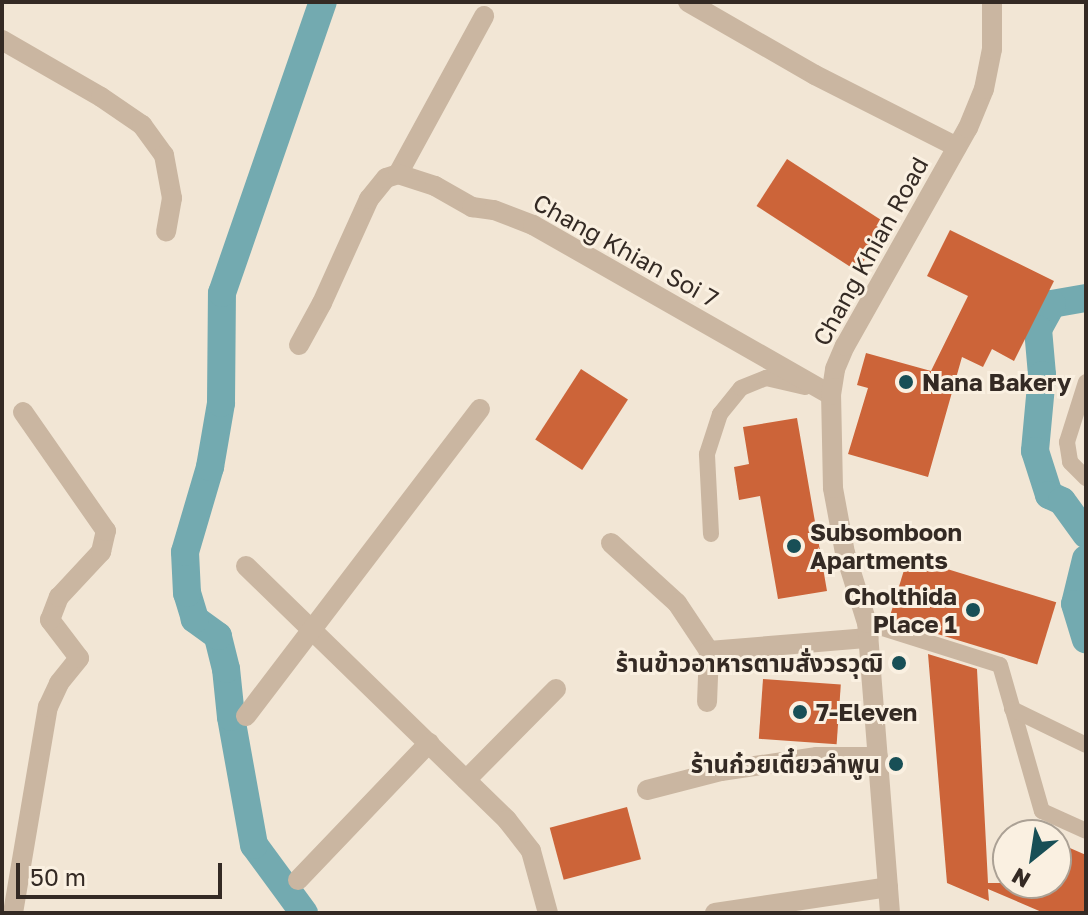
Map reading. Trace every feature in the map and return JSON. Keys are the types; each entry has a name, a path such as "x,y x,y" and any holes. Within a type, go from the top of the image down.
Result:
{"street":[{"path":"688,2 807,71 957,147"},
{"name":"Chang Khian Road","path":"890,913 868,631 845,553 833,488 831,395 835,369 845,346 957,147 984,89 992,49 992,2"},
{"path":"299,345 322,303 369,199 386,178 398,174 484,16"},
{"path":"2,40 101,97 142,125 164,155 172,198 166,231"},
{"name":"Chang Khian Soi 7","path":"398,174 435,186 472,207 494,210 533,225 831,395"},
{"path":"246,716 480,409"},
{"path":"13,913 48,707 59,683 79,658 50,620 59,597 101,552 106,531 23,412"},
{"path":"611,543 677,603 709,651 707,702"},
{"path":"246,566 507,820 531,851 548,913"},
{"path":"709,651 868,631"},
{"path":"466,780 556,689"},
{"path":"298,880 429,743"},
{"path":"647,790 721,771 817,757 878,757"},
{"path":"715,913 888,887"}],"lane":[{"path":"711,534 707,454 720,414 741,388 766,378 831,395"},
{"path":"1086,382 1067,442 1070,462 1086,478"},
{"path":"868,631 1000,665 1042,811 1086,831"},
{"path":"1012,709 1086,745"}],"building":[{"path":"787,159 888,224 857,271 757,206"},
{"path":"950,230 1054,281 1014,361 992,349 983,367 962,357 928,477 848,454 868,388 857,385 866,353 931,371 968,296 927,276"},
{"path":"581,369 628,399 582,470 535,439"},
{"name":"Subsomboon Apartments","path":"797,418 827,591 778,599 760,496 739,500 734,467 749,464 743,427"},
{"name":"Cholthida Place 1","path":"908,557 1056,602 1037,664 889,619"},
{"path":"928,654 977,669 988,883 992,883 992,891 988,889 989,901 947,883"},
{"name":"7-Eleven","path":"763,679 841,684 837,744 759,739"},
{"path":"627,807 641,859 564,880 550,828"},
{"path":"1072,849 1086,855 1086,913 1044,913 1011,899 1072,899"}],"waterway":[{"path":"304,913 254,845 231,717 226,669 218,636 195,619 187,593 185,552 210,467 221,403 222,293 323,2"},
{"path":"1086,298 1052,304 1038,329 1042,375 1035,451 1049,495 1062,501 1086,534"},
{"path":"1086,559 1075,604 1086,639"}],"place":[{"name":"Nana Bakery","path":"906,382"},
{"name":"Subsomboon Apartments","path":"794,546"},
{"name":"Cholthida Place 1","path":"973,610"},
{"name":"ร้านข้าวอาหารตามสั่งวรวุฒิ","path":"899,663"},
{"name":"7-Eleven","path":"800,712"},
{"name":"ร้านก๋วยเตี๋ยวลำพูน","path":"896,764"}]}
